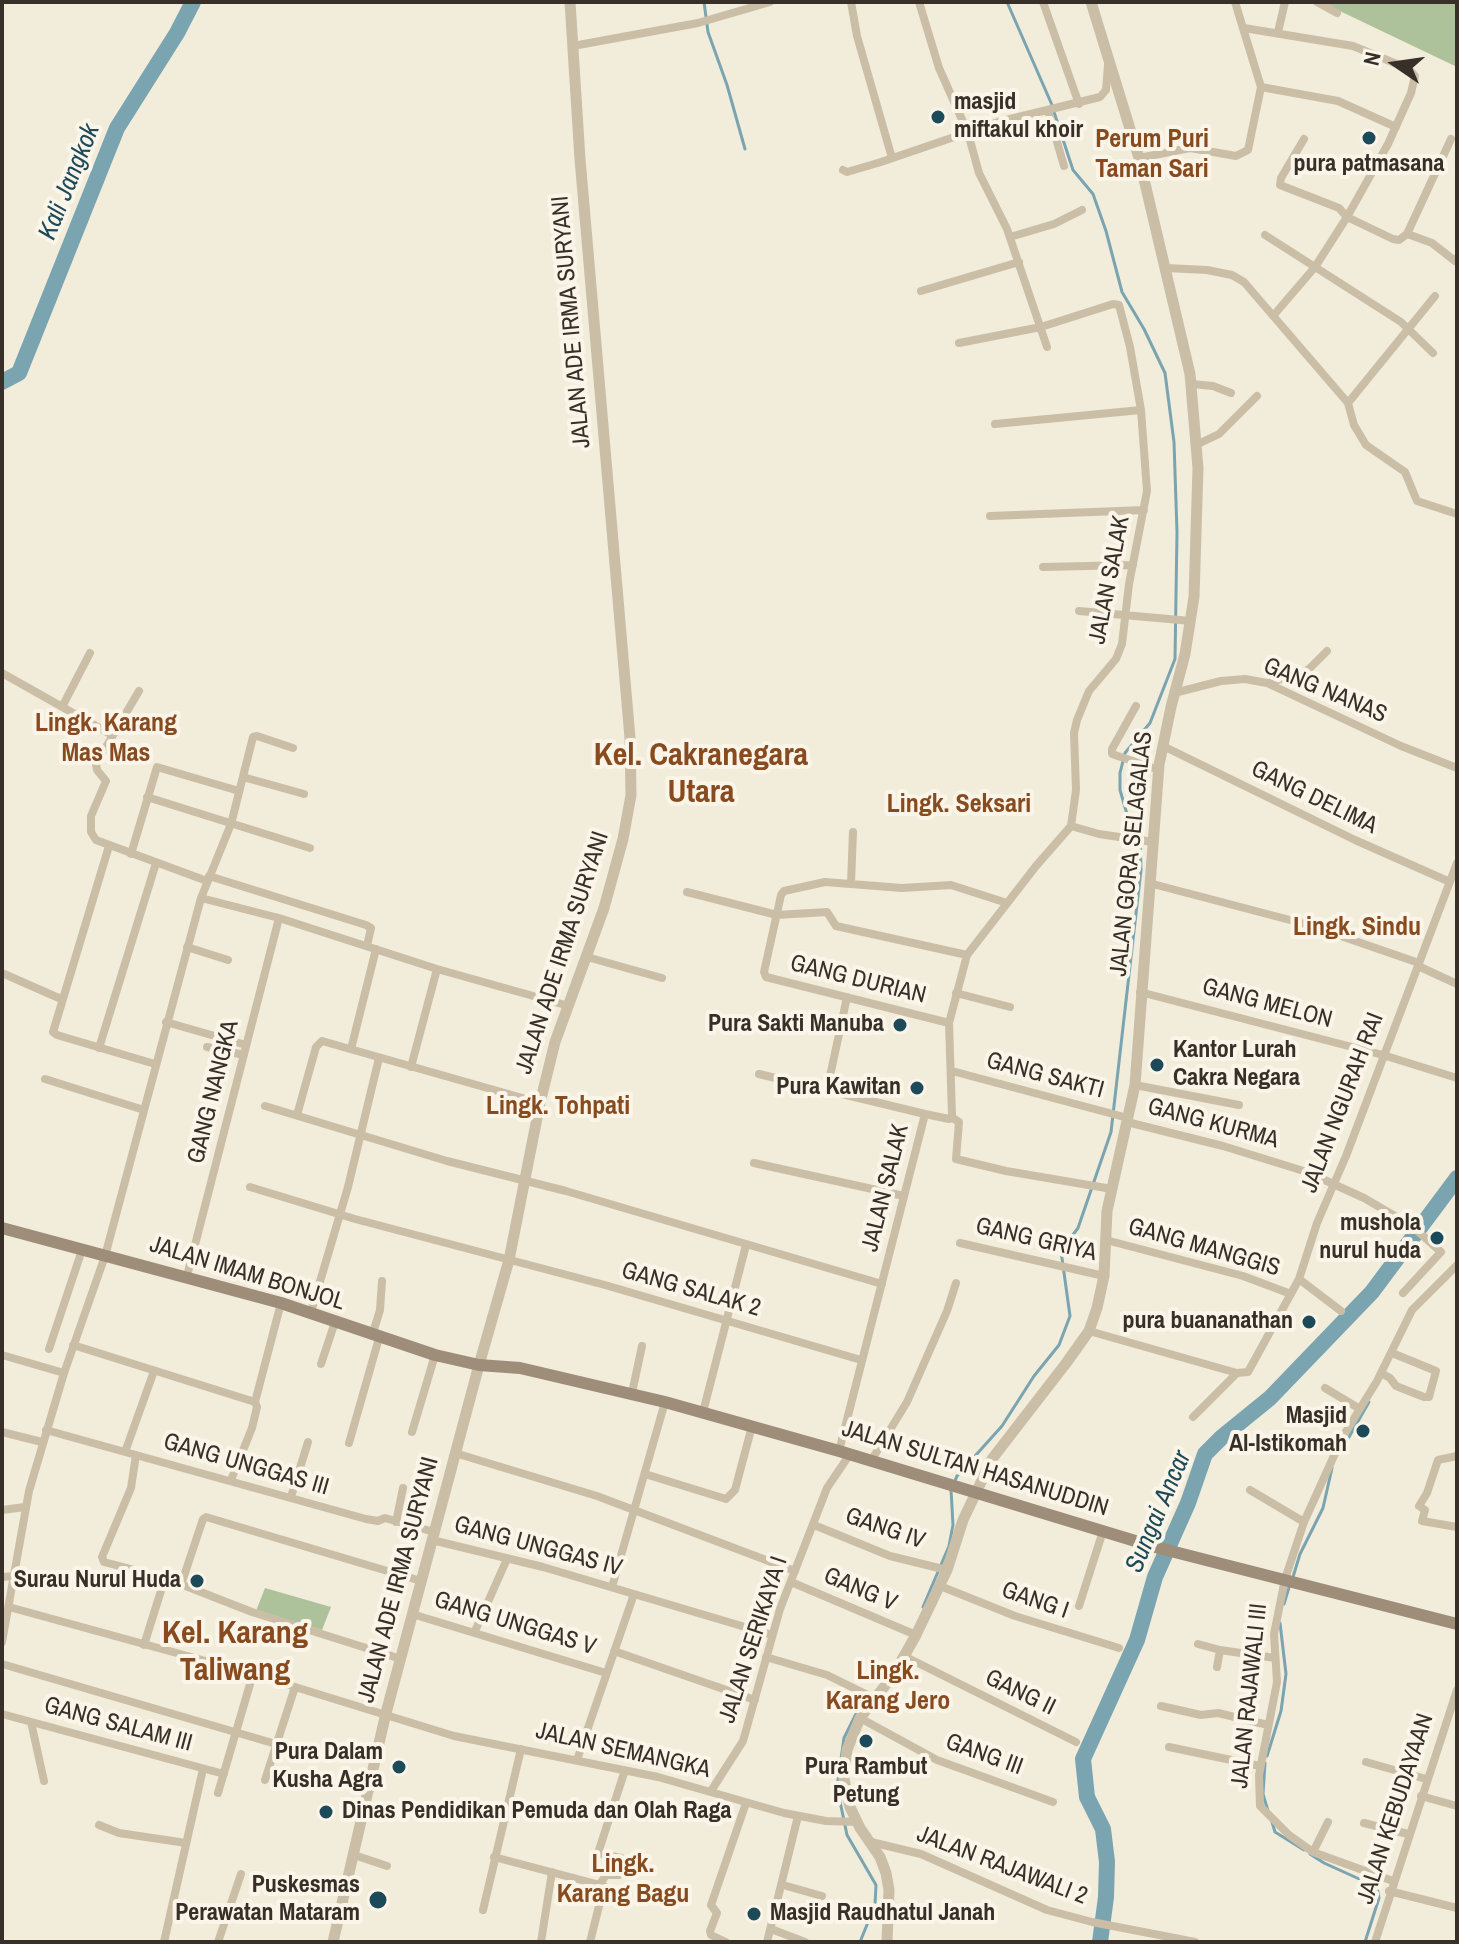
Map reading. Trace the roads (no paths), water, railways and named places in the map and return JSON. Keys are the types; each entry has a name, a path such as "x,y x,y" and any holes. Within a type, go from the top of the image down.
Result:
{"main road":[{"name":"JALAN IMAM BONJOL","path":"2,1228 187,1276 311,1312 435,1355 479,1365"},
{"name":"JALAN SULTAN HASANUDDIN","path":"479,1365 520,1368 632,1393 844,1452 1155,1547 1457,1624"}],"street":[{"name":"JALAN ADE IRMA SURYANI","path":"333,1942 386,1713 509,1260 555,1042 615,874 628,817 632,776 581,173 570,2"},
{"path":"573,46 698,23 770,2"},
{"path":"851,2 857,36 892,158"},
{"path":"919,2 939,68 968,133 979,173 1010,237 1047,347"},
{"path":"1043,2 1079,104"},
{"name":"JALAN GORA SELAGALAS","path":"860,1718 872,1697 906,1657 912,1633 940,1586 943,1569 974,1493 992,1459 1089,1331 1104,1276 1106,1188 1135,1085 1149,842 1163,746 1182,670 1186,621 1195,577 1198,444 1192,384 1166,268 1139,158 1091,2"},
{"path":"1139,158 1190,148 1234,156 1242,154 1249,146 1261,87 1235,2"},
{"path":"1278,32 1285,2"},
{"path":"1317,2 1337,13"},
{"path":"1244,28 1353,46 1409,69 1415,76 1396,127 1347,217 1315,267 1273,316"},
{"path":"843,170 892,158 998,122 1079,104 1105,93 1109,60"},
{"path":"1261,87 1338,101 1396,127"},
{"path":"1048,111 1064,166"},
{"path":"1304,139 1280,185 1339,208 1347,217 1399,240 1407,234 1451,139"},
{"path":"1010,237 1054,224 1082,210"},
{"path":"1407,234 1432,243 1455,261 1457,258"},
{"path":"1265,235 1408,329 1433,353"},
{"path":"921,291 1019,262"},
{"path":"1166,268 1207,270 1236,277 1348,403 1362,440 1371,450 1405,472 1415,500 1457,514"},
{"path":"1348,403 1435,296"},
{"name":"JALAN SALAK","path":"1041,327 1113,304 1122,309 1141,410 1147,473 1144,510 1119,653 1094,684 1074,733 1076,790 1071,826"},
{"path":"959,343 1041,327"},
{"path":"1192,384 1213,386 1231,393"},
{"path":"1198,444 1219,434 1257,396"},
{"path":"995,424 1141,410"},
{"path":"990,516 1144,510"},
{"path":"1043,567 1133,565"},
{"path":"1079,611 1186,621"},
{"path":"1267,683 1301,674 1327,651"},
{"path":"62,707 90,653"},
{"path":"2,673 112,735"},
{"name":"GANG NANAS","path":"1174,693 1221,681 1245,679 1267,683 1401,746 1457,768"},
{"path":"139,691 96,765 106,781 90,824 96,840 156,863 371,928 372,948 351,1049"},
{"path":"1136,706 1112,754 1159,770"},
{"path":"2,1642 25,1507 42,1442 105,1256 201,898 231,824 255,736 293,748"},
{"name":"GANG DELIMA","path":"1163,746 1355,840 1450,882"},
{"path":"131,854 159,766 239,791"},
{"path":"243,777 304,794"},
{"path":"147,797 310,848"},
{"path":"1106,1188 956,1159 959,1122 951,1117 949,1023 967,955 1071,826 1149,842"},
{"path":"851,883 853,832"},
{"path":"109,846 53,1028 55,1034 155,1064"},
{"path":"99,1048 156,863"},
{"name":"JALAN NGURAH RAI","path":"1193,1417 1237,1373 1248,1372 1299,1279 1457,863"},
{"path":"777,915 781,895 786,891 825,882 902,888 951,885 1007,903"},
{"path":"1149,883 1309,925 1419,964 1457,984"},
{"path":"687,892 777,915 827,912 836,926 967,955"},
{"path":"201,898 279,918 437,969 569,1006"},
{"name":"GANG DURIAN","path":"777,915 765,969 765,975 769,978 949,1023"},
{"name":"GANG NANGKA","path":"187,1276 279,918"},
{"path":"187,947 228,960"},
{"path":"587,957 662,978"},
{"path":"411,1067 437,969"},
{"path":"2,973 61,999"},
{"name":"GANG MELON","path":"1140,992 1383,1055 1457,1078"},
{"path":"956,993 1010,1007"},
{"path":"827,1090 847,997"},
{"path":"166,1022 246,1045"},
{"path":"297,1115 318,1044 324,1041 540,1103"},
{"path":"207,1047 244,1055"},
{"path":"311,1312 361,1135 379,1058"},
{"name":"GANG SAKTI","path":"952,1071 1125,1119"},
{"path":"759,1074 925,1114"},
{"path":"45,1079 144,1110"},
{"path":"1135,1085 1239,1105"},
{"path":"265,1106 882,1284"},
{"name":"JALAN SALAK","path":"844,1452 861,1360 925,1114 951,1117"},
{"name":"GANG KURMA","path":"1125,1119 1307,1172 1364,1198 1414,1227 1441,1252 1403,1293"},
{"path":"754,1163 904,1196"},
{"name":"GANG SALAK 2","path":"250,1187 861,1360"},
{"name":"GANG MANGGIS","path":"1106,1240 1243,1276 1291,1294"},
{"name":"GANG GRIYA","path":"960,1243 1104,1276"},
{"path":"703,1412 746,1245"},
{"path":"49,1349 82,1250"},
{"name":"JALAN RAJAWALI III","path":"1393,1881 1313,1852 1277,1823 1262,1810 1258,1800 1260,1766 1277,1682 1274,1634 1304,1522 1337,1447 1395,1354 1412,1310 1457,1265"},
{"path":"1299,1279 1341,1311"},
{"path":"349,1443 376,1337 382,1281"},
{"path":"871,1461 907,1402 956,1283"},
{"path":"231,1480 252,1428 257,1407 255,1402 281,1303"},
{"path":"321,1364 335,1322"},
{"path":"1089,1331 1237,1373"},
{"path":"73,1345 255,1402"},
{"path":"632,1393 642,1346"},
{"path":"1384,1375 1396,1386 1429,1397 1437,1372 1395,1354"},
{"path":"2,1355 64,1373"},
{"path":"412,1432 435,1355"},
{"path":"125,1452 154,1371"},
{"path":"1325,1388 1360,1409"},
{"path":"612,1587 665,1402"},
{"path":"645,1474 726,1499 735,1490 752,1426"},
{"name":"GANG UNGGAS III","path":"46,1430 366,1519 378,1521 385,1518 433,1536"},
{"path":"2,1432 42,1442"},
{"path":"291,1497 308,1442"},
{"name":"JALAN SERIKAYA I","path":"711,1791 743,1741 772,1635 827,1488 844,1452"},
{"path":"455,1453 634,1509 795,1571"},
{"path":"136,1455 131,1488 102,1557 106,1563 165,1578 252,1612 401,1659"},
{"path":"1457,1456 1439,1459 1419,1506 1425,1510 1422,1521 1457,1527"},
{"path":"396,1522 403,1488"},
{"path":"1250,1490 1304,1522"},
{"path":"2,1510 25,1507"},
{"path":"181,1585 205,1517 421,1581"},
{"name":"GANG IV","path":"814,1525 890,1556 943,1569"},
{"path":"1079,1606 1103,1531"},
{"name":"GANG UNGGAS IV","path":"433,1536 772,1635"},
{"path":"475,1631 507,1559"},
{"path":"2,1577 15,1576"},
{"path":"144,1645 165,1578"},
{"name":"GANG V","path":"791,1582 912,1633"},
{"name":"GANG I","path":"940,1586 1015,1616 1119,1648"},
{"path":"577,1760 634,1594"},
{"name":"JALAN SEMANGKA","path":"9,1607 253,1674 454,1736 625,1770 798,1816 854,1822"},
{"name":"GANG UNGGAS V","path":"412,1614 606,1673"},
{"path":"1198,1644 1275,1658"},
{"path":"1217,1667 1220,1650"},
{"path":"614,1651 755,1700"},
{"path":"766,1657 827,1675 872,1697"},
{"name":"GANG II","path":"906,1657 1076,1742"},
{"path":"2,1664 276,1744"},
{"path":"218,1793 253,1674"},
{"path":"265,1780 295,1687"},
{"name":"JALAN KEBUDAYAAN","path":"1375,1942 1389,1891 1457,1690"},
{"path":"1161,1706 1201,1715 1218,1713 1268,1725"},
{"name":"GANG SALAM III","path":"2,1714 224,1774"},
{"path":"860,1718 849,1741 844,1769 847,1798 854,1822 871,1842 884,1865 888,1882 887,1942"},
{"name":"GANG III","path":"860,1718 937,1760 1053,1802"},
{"path":"31,1722 44,1781"},
{"path":"1169,1747 1260,1766"},
{"path":"483,1910 521,1749"},
{"path":"1366,1762 1426,1779"},
{"path":"164,1942 203,1769"},
{"path":"600,1884 606,1875 619,1875 623,1861 599,1850 625,1770"},
{"path":"1421,1796 1457,1806"},
{"path":"726,1942 712,1937 710,1931 717,1913 711,1902 746,1803"},
{"path":"767,1942 798,1816"},
{"path":"1313,1852 1328,1822"},
{"path":"1364,1823 1408,1834"},
{"path":"99,1825 119,1833 186,1843"},
{"name":"JALAN RAJAWALI 2","path":"871,1842 921,1854 1047,1910 1118,1928 1195,1942"},
{"path":"354,1855 387,1866"},
{"path":"494,1857 604,1886 590,1942"},
{"path":"541,1942 552,1872"},
{"path":"218,1942 241,1874"},
{"path":"783,1885 822,1896"},
{"path":"1389,1891 1457,1908"},
{"path":"771,1929 805,1942"}],"waterway":[{"name":"Kali Jangkok","path":"2,382 19,373 117,128 193,2"},
{"path":"704,2 708,32 745,149"},
{"path":"1007,2 1052,105"},
{"path":"954,1483 1002,1426 1034,1376 1059,1345 1070,1316 1061,1251 1078,1228 1111,1132 1141,870 1140,838 1129,821 1120,790 1120,773 1125,753 1150,723 1175,659 1177,532 1174,442 1165,373 1122,292 1093,194 1073,170 1054,112"},
{"name":"Sungai Ancar","path":"1100,1942 1107,1862 1103,1829 1087,1797 1083,1759 1137,1640 1155,1577 1188,1503 1205,1454 1270,1398 1372,1292 1457,1178"},
{"path":"1341,1451 1369,1402"},
{"path":"1293,1577 1300,1554 1323,1508 1332,1468"},
{"path":"923,1607 949,1546 953,1525 951,1490"},
{"path":"1284,1604 1290,1584"},
{"path":"1267,1756 1281,1711 1286,1674 1280,1623"},
{"path":"860,1942 875,1905 876,1885 847,1835 837,1787 844,1738 858,1710 866,1702"},
{"path":"1265,1763 1263,1794 1268,1811"},
{"path":"1272,1822 1275,1832 1304,1850"},
{"path":"1310,1854 1377,1887 1379,1898 1365,1942"}],"place":[{"name":"masjid miftakul khoir","path":"938,117"},
{"name":"pura patmasana","path":"1369,138"},
{"name":"Pura Sakti Manuba","path":"900,1025"},
{"name":"Kantor Lurah Cakra Negara","path":"1157,1065"},
{"name":"Pura Kawitan","path":"917,1088"},
{"name":"mushola nurul huda","path":"1437,1238"},
{"name":"pura buananathan","path":"1309,1322"},
{"name":"Masjid Al-Istikomah","path":"1363,1431"},
{"name":"Surau Nurul Huda","path":"197,1581"},
{"name":"Pura Rambut Petung","path":"866,1741"},
{"name":"Pura Dalam Kusha Agra","path":"399,1767"},
{"name":"Dinas Pendidikan Pemuda dan Olah Raga","path":"326,1812"},
{"name":"Puskesmas Perawatan Mataram","path":"378,1900"},
{"name":"Masjid Raudhatul Janah","path":"754,1914"}],"district":[{"name":"Perum Puri Taman Sari","path":"1152,155"},
{"name":"Lingk. Karang Mas Mas","path":"106,739"},
{"name":"Kel. Cakranegara Utara","path":"701,774"},
{"name":"Lingk. Seksari","path":"959,805"},
{"name":"Lingk. Sindu","path":"1357,928"},
{"name":"Lingk. Tohpati","path":"558,1107"},
{"name":"Kel. Karang Taliwang","path":"235,1652"},
{"name":"Lingk. Karang Jero","path":"888,1687"},
{"name":"Lingk. Karang Bagu","path":"623,1880"}]}
